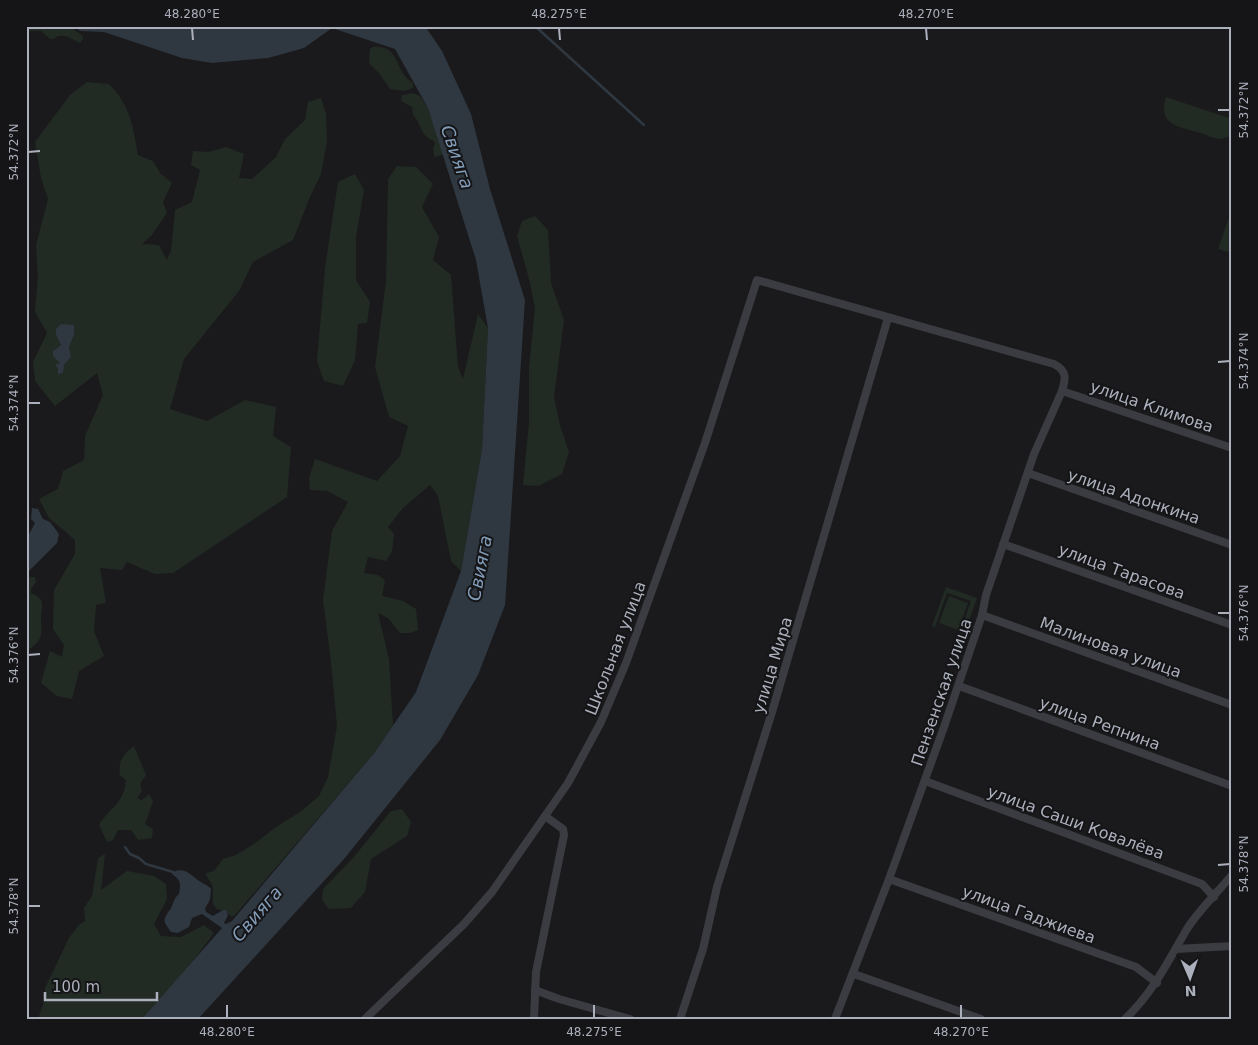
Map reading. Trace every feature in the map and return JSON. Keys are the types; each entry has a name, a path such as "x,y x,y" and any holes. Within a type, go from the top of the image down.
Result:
{"street":[{"name":"Школьная улица","path":"365,1019 464,924 492,892 568,783 601,722 618,684 705,443 757,280 888,318"},
{"name":"Пензенская улица","path":"835,1019 854,974 959,686 982,615 986,595 1037,447 1065,382 1065,372 1054,364 888,318"},
{"name":"улица Мира","path":"680,1019 703,949 718,887 772,712 888,318"},
{"name":"улица Климова","path":"1062,391 1232,448"},
{"name":"улица Адонкина","path":"1028,473 1232,545"},
{"name":"улица Тарасова","path":"1004,544 1232,625"},
{"name":"Малиновая улица","path":"982,615 1232,705"},
{"name":"улица Репнина","path":"959,686 1232,786"},
{"name":"улица Саши Ковалёва","path":"924,781 1202,884 1214,897"},
{"path":"534,1019 536,972 564,835 563,828 545,816"},
{"path":"1125,1019 1147,996 1188,928 1232,875"},
{"name":"улица Гаджиева","path":"889,879 1136,967 1157,982"},
{"path":"1176,950 1232,946"},
{"path":"854,974 982,1019"},
{"path":"536,990 559,999 630,1019"}],"shaded area":[{"path":"26,26 69,26 83,36 83,39 80,43 66,36 50,39 41,31 26,31"},
{"path":"380,47 390,51 404,75 413,84 413,88 405,91 390,89 369,63 370,49"},
{"path":"87,82 109,84 122,100 130,116 138,155 153,161 160,173 172,183 163,202 167,213 151,236 142,244 159,245 167,260 171,251 175,210 192,202 200,170 191,165 193,151 208,152 226,147 244,154 239,178 252,179 276,157 285,139 305,120 308,102 321,98 326,114 327,141 321,174 293,240 253,262 239,291 184,359 170,409 207,421 245,400 276,407 273,436 291,447 287,497 173,573 155,574 127,562 122,570 100,568 106,603 96,605 94,631 104,656 79,671 72,699 57,696 41,683 50,651 62,657 64,645 53,629 54,590 75,554 75,540 49,518 39,499 58,489 63,471 84,460 85,436 103,395 97,373 55,406 35,381 33,362 47,333 35,312 38,276 36,245 48,199 41,178 35,142 70,95","holes":["74,325 74,335 69,347 71,357 64,365 58,377 56,365 60,363 53,351 61,345 56,335"]},
{"path":"413,93 420,96 436,120 444,154 434,156 434,141 423,132 413,115 412,107 401,100 402,95"},
{"path":"1166,97 1232,119 1232,137 1220,139 1172,124 1165,114"},
{"path":"397,166 416,167 433,184 422,207 439,237 433,260 451,275 458,367 463,379 478,314 488,328 482,449 461,571 451,561 438,496 430,485 403,508 388,527 394,534 392,552 386,561 368,557 364,573 378,575 385,580 382,596 403,601 416,609 418,630 410,633 400,633 388,618 378,613 389,659 393,726 375,752 232,917 225,911 217,909 213,904 213,887 206,873 214,871 223,859 236,855 300,812 319,796 328,777 337,726 323,600 332,531 348,502 327,491 310,490 309,478 315,459 377,481 400,456 408,426 389,417 375,367 386,281 388,179"},
{"path":"355,174 364,190 356,237 356,280 370,302 367,323 358,324 355,360 343,386 324,381 317,361 325,268 338,182"},
{"path":"1232,209 1232,253 1218,249"},
{"path":"535,216 548,230 551,283 564,320 554,397 560,425 569,452 562,474 538,486 523,485 529,422 529,367 535,308 517,236 522,221"},
{"path":"30,577 35,577 36,582 31,589 31,593 39,598 42,603 42,631 39,640 26,652 26,582"},
{"path":"946,587 977,598 963,637 959,636 971,601 947,593 935,627 932,626"},
{"path":"949,596 968,603 958,630 939,623"},
{"path":"134,746 146,775 140,784 142,791 137,798 142,800 149,794 153,801 145,824 153,829 152,838 138,840 131,830 118,830 113,840 107,842 99,825 122,795 126,780 120,775 121,762 124,755"},
{"path":"402,809 411,822 407,836 371,859 365,892 351,908 329,909 322,900 323,889 354,857 391,811"},
{"path":"105,854 101,890 127,871 154,876 166,884 167,899 154,924 161,936 181,937 204,925 214,933 150,1019 38,1019 45,999 45,988 69,938 79,925 85,921 84,908 92,896 98,858"}],"water":[{"name":"Свияга","path":"75,26 425,26 442,51 471,114 490,189 525,300 505,605 478,675 440,740 344,859 198,1019 142,1019 222,928 202,914 192,918 189,927 178,933 171,932 166,925 166,915 179,894 180,888 179,880 172,874 178,870 188,872 209,887 211,889 205,908 206,912 213,916 226,910 228,915 224,923 232,921 375,752 416,692 461,571 482,449 488,328 476,260 428,108 395,49 332,28 304,48 268,58 212,63 182,58 104,32 80,31"},
{"path":"61,324 74,325 74,335 69,347 71,357 64,365 63,373 59,374 58,379 58,368 55,365 60,363 53,356 53,351 61,345 56,335 56,329"},
{"path":"32,508 38,509 43,519 50,522 59,534 57,543 26,574 26,540 35,523 31,519"}],"waterway":[{"path":"535,26 644,125"},
{"path":"125,847 130,854 146,864 173,872"}]}
